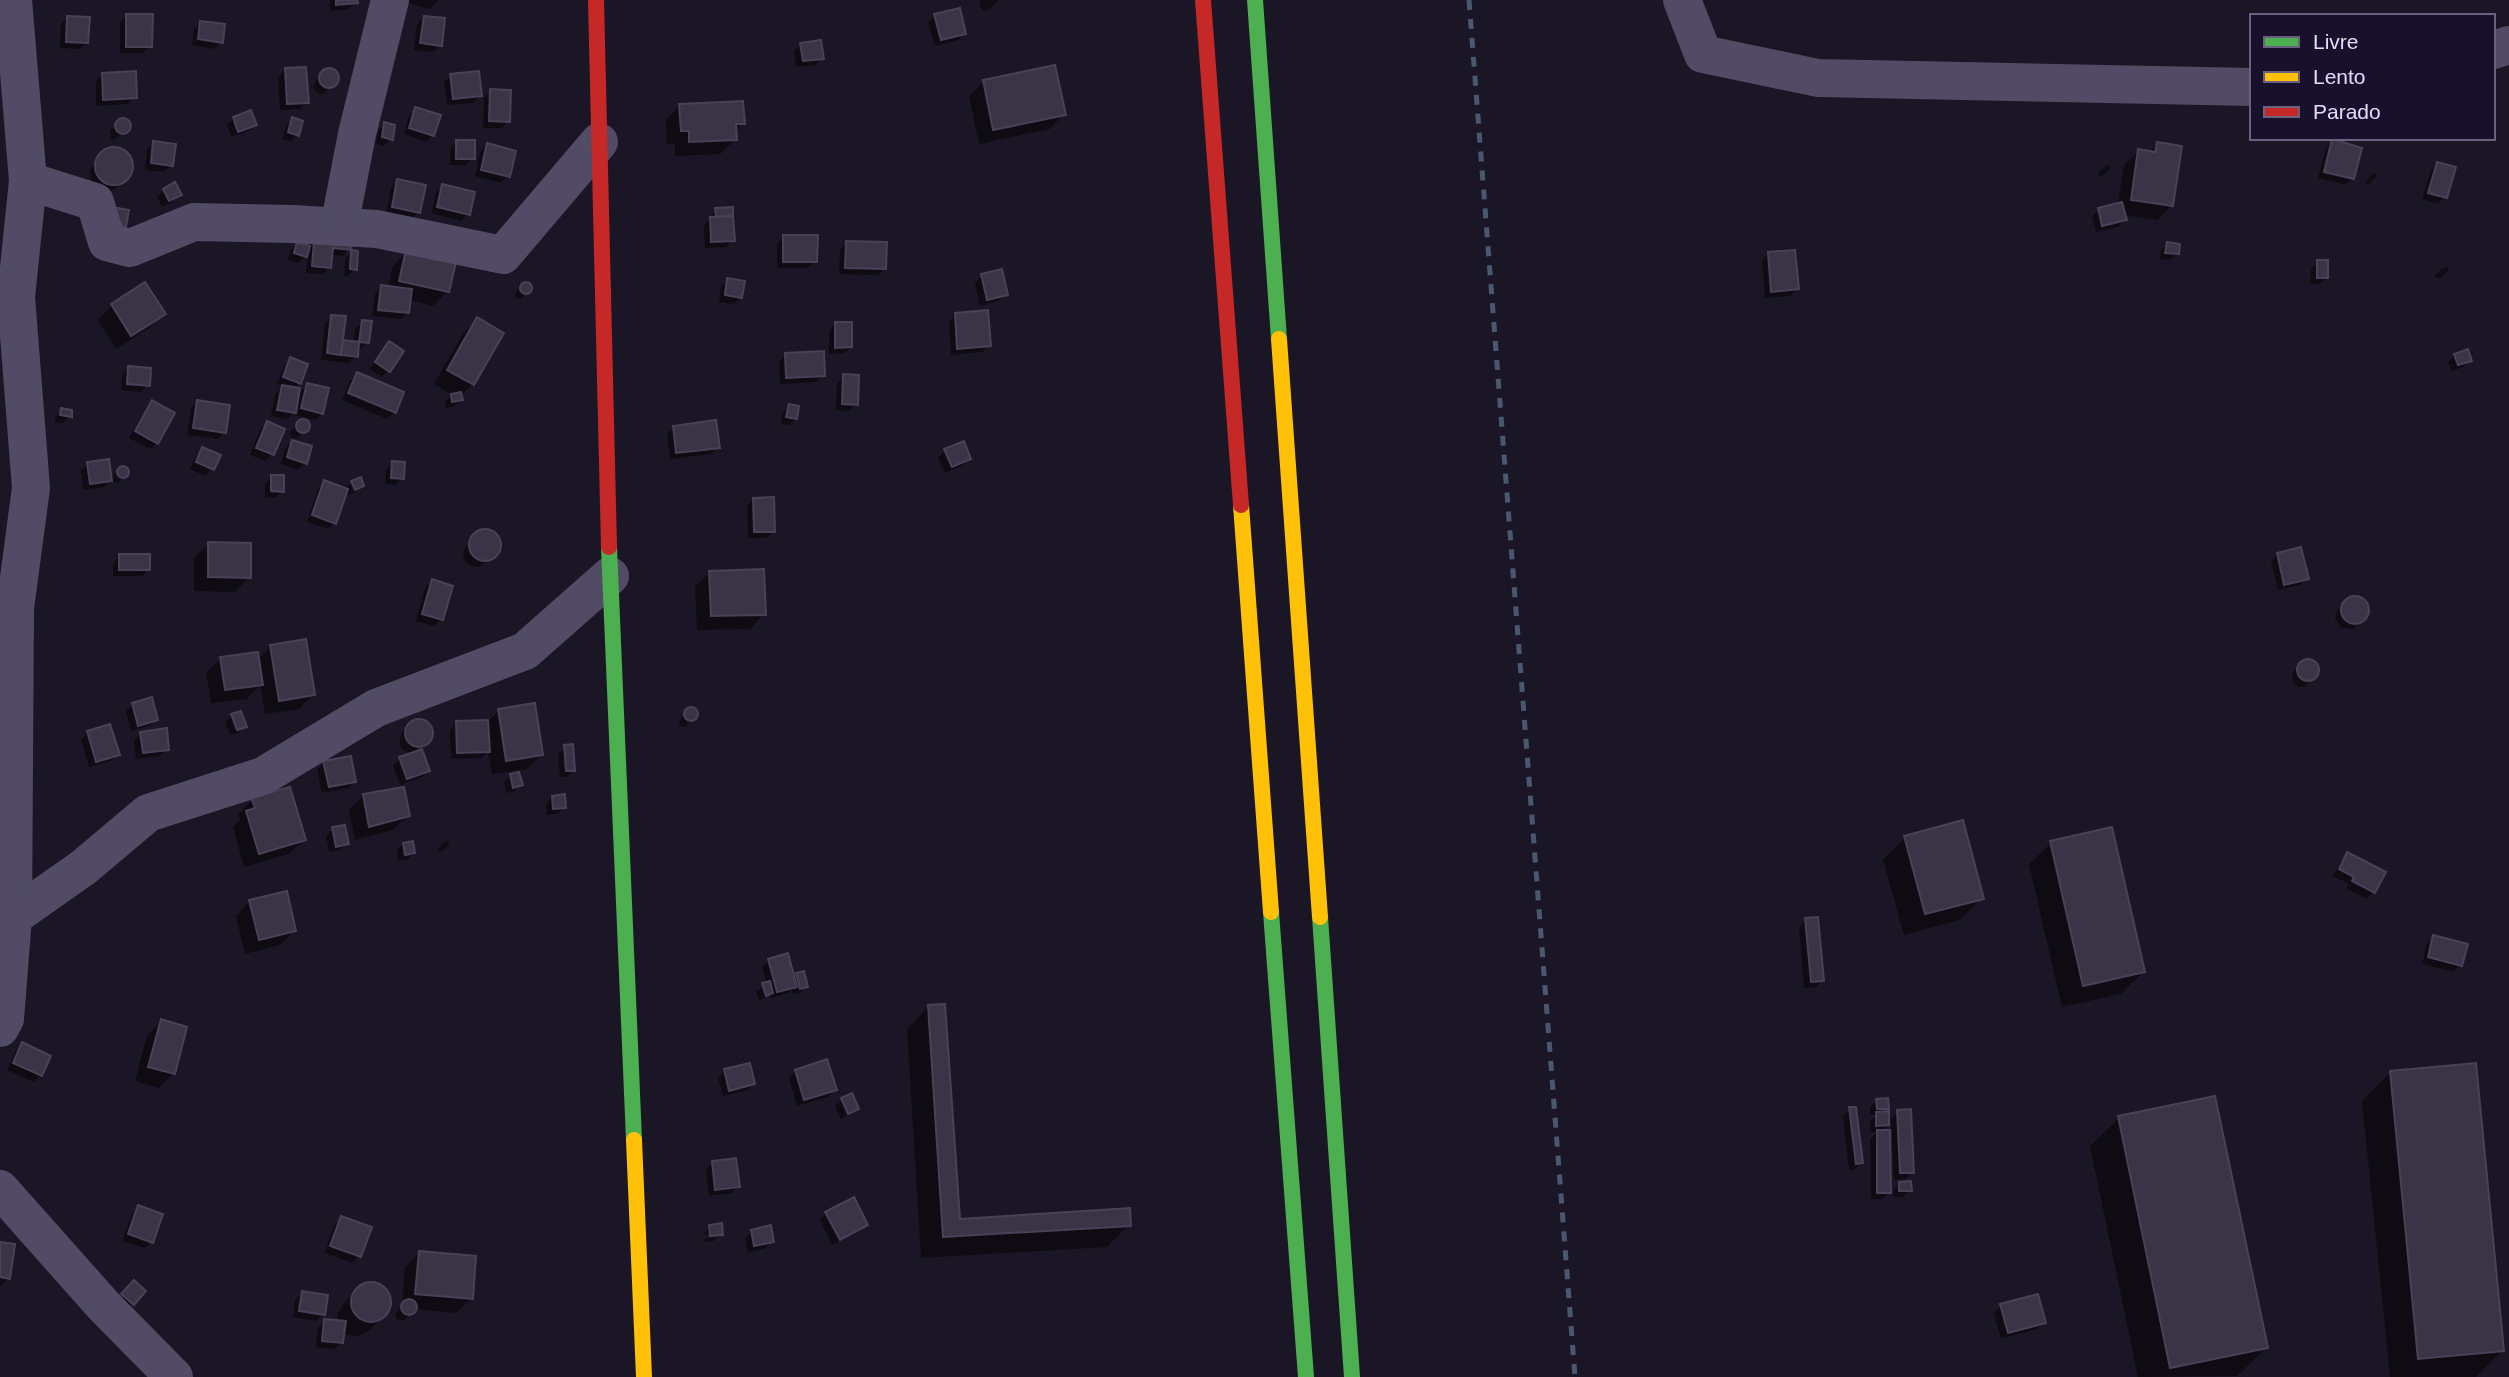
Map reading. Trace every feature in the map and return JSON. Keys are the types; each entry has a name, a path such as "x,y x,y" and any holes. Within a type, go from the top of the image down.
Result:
{"main road":[{"path":"596,0 610,576 645,1377"},
{"path":"1203,0 1306,1377"},
{"path":"1255,0 1352,1377"}],"street":[{"path":"0,1028 5,1019 13,917 7,741 15,608 31,488 16,297 28,181 9,88 13,0"},
{"path":"340,227 357,134 390,0"},
{"path":"1682,0 1703,54 1818,78 2250,87"},
{"path":"28,181 94,202 107,242 130,247 194,222 377,229 503,255 599,142"},
{"path":"13,917 84,867 148,813 263,776 376,708 525,651 610,576"},
{"path":"0,1189 103,1305 174,1377"}],"building":[{"path":"336,0 357,0 358,3 336,5"},
{"path":"960,8 966,34 941,40 934,14"},
{"path":"126,14 153,14 152,47 126,47"},
{"path":"67,16 90,17 88,43 66,42"},
{"path":"424,16 445,18 442,46 420,43"},
{"path":"200,21 225,24 223,43 198,39"},
{"path":"821,40 824,59 803,61 800,43"},
{"path":"1055,65 1066,115 993,130 983,80"},
{"path":"306,67 309,103 287,104 285,68"},
{"path":"329,68 336,71 339,78 336,85 329,88 322,85 319,78 322,71"},
{"path":"136,71 137,98 103,100 102,73"},
{"path":"479,71 482,96 453,99 450,74"},
{"path":"490,89 511,90 510,122 489,121"},
{"path":"743,101 745,124 736,124 737,140 689,142 689,131 681,131 679,104"},
{"path":"415,107 441,115 434,136 409,128"},
{"path":"251,110 257,125 238,132 233,117"},
{"path":"292,117 303,121 299,136 288,132"},
{"path":"123,118 131,126 123,134 115,126"},
{"path":"384,122 395,125 393,140 382,137"},
{"path":"456,140 475,140 475,159 456,159"},
{"path":"2332,140 2362,148 2354,179 2324,172"},
{"path":"153,141 176,144 173,166 151,163"},
{"path":"2157,142 2182,146 2173,206 2131,200 2138,149 2155,152"},
{"path":"487,143 516,151 510,177 481,170"},
{"path":"114,147 127,153 133,166 127,179 114,185 101,179 95,166 101,153"},
{"path":"2437,162 2456,167 2447,198 2428,193"},
{"path":"397,179 426,185 420,213 392,207"},
{"path":"175,182 182,195 169,201 163,189"},
{"path":"442,184 475,192 470,215 437,207"},
{"path":"2122,202 2127,220 2102,226 2098,208"},
{"path":"112,207 129,210 125,232"},
{"path":"733,207 733,216 716,217 715,208"},
{"path":"733,216 735,241 711,242 710,217"},
{"path":"315,229 353,232 351,250 333,248 331,268 312,266"},
{"path":"783,235 818,235 817,262 783,262"},
{"path":"846,241 887,242 886,269 845,268"},
{"path":"297,242 310,246 307,257 294,253"},
{"path":"2167,242 2180,244 2179,254 2165,253"},
{"path":"351,250 358,251 357,270 350,269"},
{"path":"406,250 456,262 449,292 399,281"},
{"path":"1795,250 1799,289 1771,292 1768,252"},
{"path":"2317,260 2328,260 2328,278 2317,278"},
{"path":"1002,269 1008,295 987,300 981,274"},
{"path":"727,278 745,281 742,298 725,295"},
{"path":"145,282 166,314 131,336 111,304"},
{"path":"526,282 532,288 526,294 520,288"},
{"path":"381,285 412,289 409,313 378,310"},
{"path":"988,310 991,346 957,349 955,313"},
{"path":"331,315 346,316 341,355 327,353"},
{"path":"477,317 504,333 474,385 447,370"},
{"path":"362,320 372,321 369,343 359,342"},
{"path":"835,322 852,322 852,347 835,348"},
{"path":"343,340 359,342 358,357 341,355"},
{"path":"389,341 404,351 390,372 375,362"},
{"path":"2468,349 2472,361 2458,365 2454,354"},
{"path":"824,351 825,376 786,378 785,353"},
{"path":"290,357 308,364 301,384 283,377"},
{"path":"128,366 151,368 150,386 127,384"},
{"path":"357,372 404,392 396,413 348,393"},
{"path":"843,374 859,375 858,405 842,404"},
{"path":"307,383 329,388 323,414 301,408"},
{"path":"282,385 300,388 296,413 277,410"},
{"path":"461,392 463,400 452,402 451,394"},
{"path":"152,400 175,413 158,444 135,431"},
{"path":"197,400 230,405 226,433 193,428"},
{"path":"789,404 799,406 797,419 786,417"},
{"path":"61,408 72,410 72,417 60,415"},
{"path":"303,419 308,421 308,431 303,433 298,431 296,426 298,421"},
{"path":"716,420 720,448 676,453 673,426"},
{"path":"267,421 285,429 274,455 256,448"},
{"path":"292,440 312,446 307,464 287,457"},
{"path":"964,441 971,459 952,467 944,449"},
{"path":"202,447 221,455 214,470 196,462"},
{"path":"109,459 112,481 90,484 87,462"},
{"path":"392,461 405,462 404,479 391,478"},
{"path":"123,466 129,472 123,478 117,472"},
{"path":"271,475 284,475 284,492 271,491"},
{"path":"361,477 364,486 355,490 351,481"},
{"path":"324,480 348,489 336,524 312,515"},
{"path":"774,497 775,532 754,532 753,498"},
{"path":"485,529 496,534 501,545 496,556 485,561 474,556 469,545 474,534"},
{"path":"208,542 251,543 251,578 208,577"},
{"path":"2301,547 2309,579 2284,585 2277,553"},
{"path":"119,554 150,554 150,570 119,570"},
{"path":"764,569 766,615 711,616 709,571"},
{"path":"432,579 453,586 443,620 422,614"},
{"path":"2355,596 2365,600 2369,610 2365,620 2355,624 2345,620 2341,610 2345,600"},
{"path":"306,639 315,695 279,701 270,645"},
{"path":"258,652 263,685 225,690 220,657"},
{"path":"2308,659 2316,662 2319,670 2316,678 2308,681 2300,678 2297,670 2300,662"},
{"path":"152,697 158,720 138,726 132,703"},
{"path":"535,703 543,755 506,761 498,709"},
{"path":"691,707 696,709 696,719 691,721 686,719 684,714 686,709"},
{"path":"241,711 247,727 237,730 231,714"},
{"path":"419,719 429,723 433,733 429,743 419,747 409,743 405,733 409,723"},
{"path":"488,720 490,752 457,753 456,721"},
{"path":"110,724 120,755 96,762 87,731"},
{"path":"167,728 169,750 143,753 140,732"},
{"path":"573,744 575,771 566,771 564,745"},
{"path":"422,749 430,771 407,779 399,757"},
{"path":"351,756 356,782 329,787 323,761"},
{"path":"519,772 523,785 513,788 510,774"},
{"path":"290,787 306,840 259,854 246,811 255,808 251,798"},
{"path":"404,787 410,816 369,827 363,794"},
{"path":"565,794 566,808 553,809 552,796"},
{"path":"1963,820 1984,899 1925,914 1904,836"},
{"path":"345,825 349,844 336,847 332,827"},
{"path":"2112,827 2145,972 2083,986 2050,841"},
{"path":"413,841 415,853 405,855 403,843"},
{"path":"2347,852 2386,872 2375,893 2352,881 2354,877 2339,869"},
{"path":"287,891 296,931 259,940 249,900"},
{"path":"1818,917 1824,981 1811,982 1805,918"},
{"path":"2433,935 2468,944 2462,966 2428,957"},
{"path":"788,953 797,987 777,992 768,959"},
{"path":"804,971 808,987 800,989 796,973"},
{"path":"770,981 773,993 766,996 762,983"},
{"path":"945,1004 960,1219 1130,1208 1131,1226 943,1237 928,1005"},
{"path":"161,1019 187,1027 175,1074 148,1067"},
{"path":"22,1042 51,1056 42,1076 13,1063"},
{"path":"827,1059 837,1090 804,1100 795,1070"},
{"path":"750,1063 755,1084 729,1091 724,1069"},
{"path":"2476,1063 2504,1351 2418,1359 2390,1071"},
{"path":"852,1093 859,1109 848,1114 841,1098"},
{"path":"2215,1096 2268,1348 2170,1368 2118,1116"},
{"path":"1888,1098 1889,1109 1877,1109 1876,1099"},
{"path":"1849,1107 1856,1107 1863,1163 1856,1164"},
{"path":"1911,1109 1914,1173 1900,1173 1897,1110"},
{"path":"1889,1111 1889,1125 1876,1126 1876,1112"},
{"path":"1877,1130 1890,1130 1891,1193 1877,1193"},
{"path":"736,1158 740,1187 715,1190 712,1161"},
{"path":"1911,1181 1912,1191 1899,1191 1899,1182"},
{"path":"854,1197 868,1225 840,1240 825,1212"},
{"path":"138,1205 163,1214 153,1243 128,1234"},
{"path":"341,1216 372,1227 361,1257 330,1246"},
{"path":"722,1223 723,1235 710,1236 709,1225"},
{"path":"771,1225 774,1242 754,1246 751,1230"},
{"path":"0,1242 15,1244 10,1279 0,1277"},
{"path":"419,1251 476,1256 473,1299 415,1294"},
{"path":"134,1280 146,1291 134,1305 121,1294"},
{"path":"371,1282 379,1283 385,1288 390,1294 390,1310 385,1316 379,1321 371,1322 363,1321 357,1316 352,1310 351,1302 352,1294 357,1288 363,1283"},
{"path":"302,1291 328,1295 325,1315 299,1311"},
{"path":"2038,1294 2046,1323 2008,1333 2000,1304"},
{"path":"409,1299 417,1307 409,1315 401,1307"},
{"path":"324,1319 346,1321 343,1343 322,1341"}],"railway":[{"path":"1469,0 1575,1377"}],"traffic: fast":[{"path":"1255,0 1279,339"},
{"path":"609,547 634,1140"},
{"path":"1271,912 1306,1377"},
{"path":"1320,917 1352,1377"}],"traffic: slow":[{"path":"1279,339 1320,917"},
{"path":"1241,505 1271,912"},
{"path":"634,1140 644,1377"}],"traffic: jam":[{"path":"596,0 609,547"},
{"path":"1203,0 1241,505"}]}
